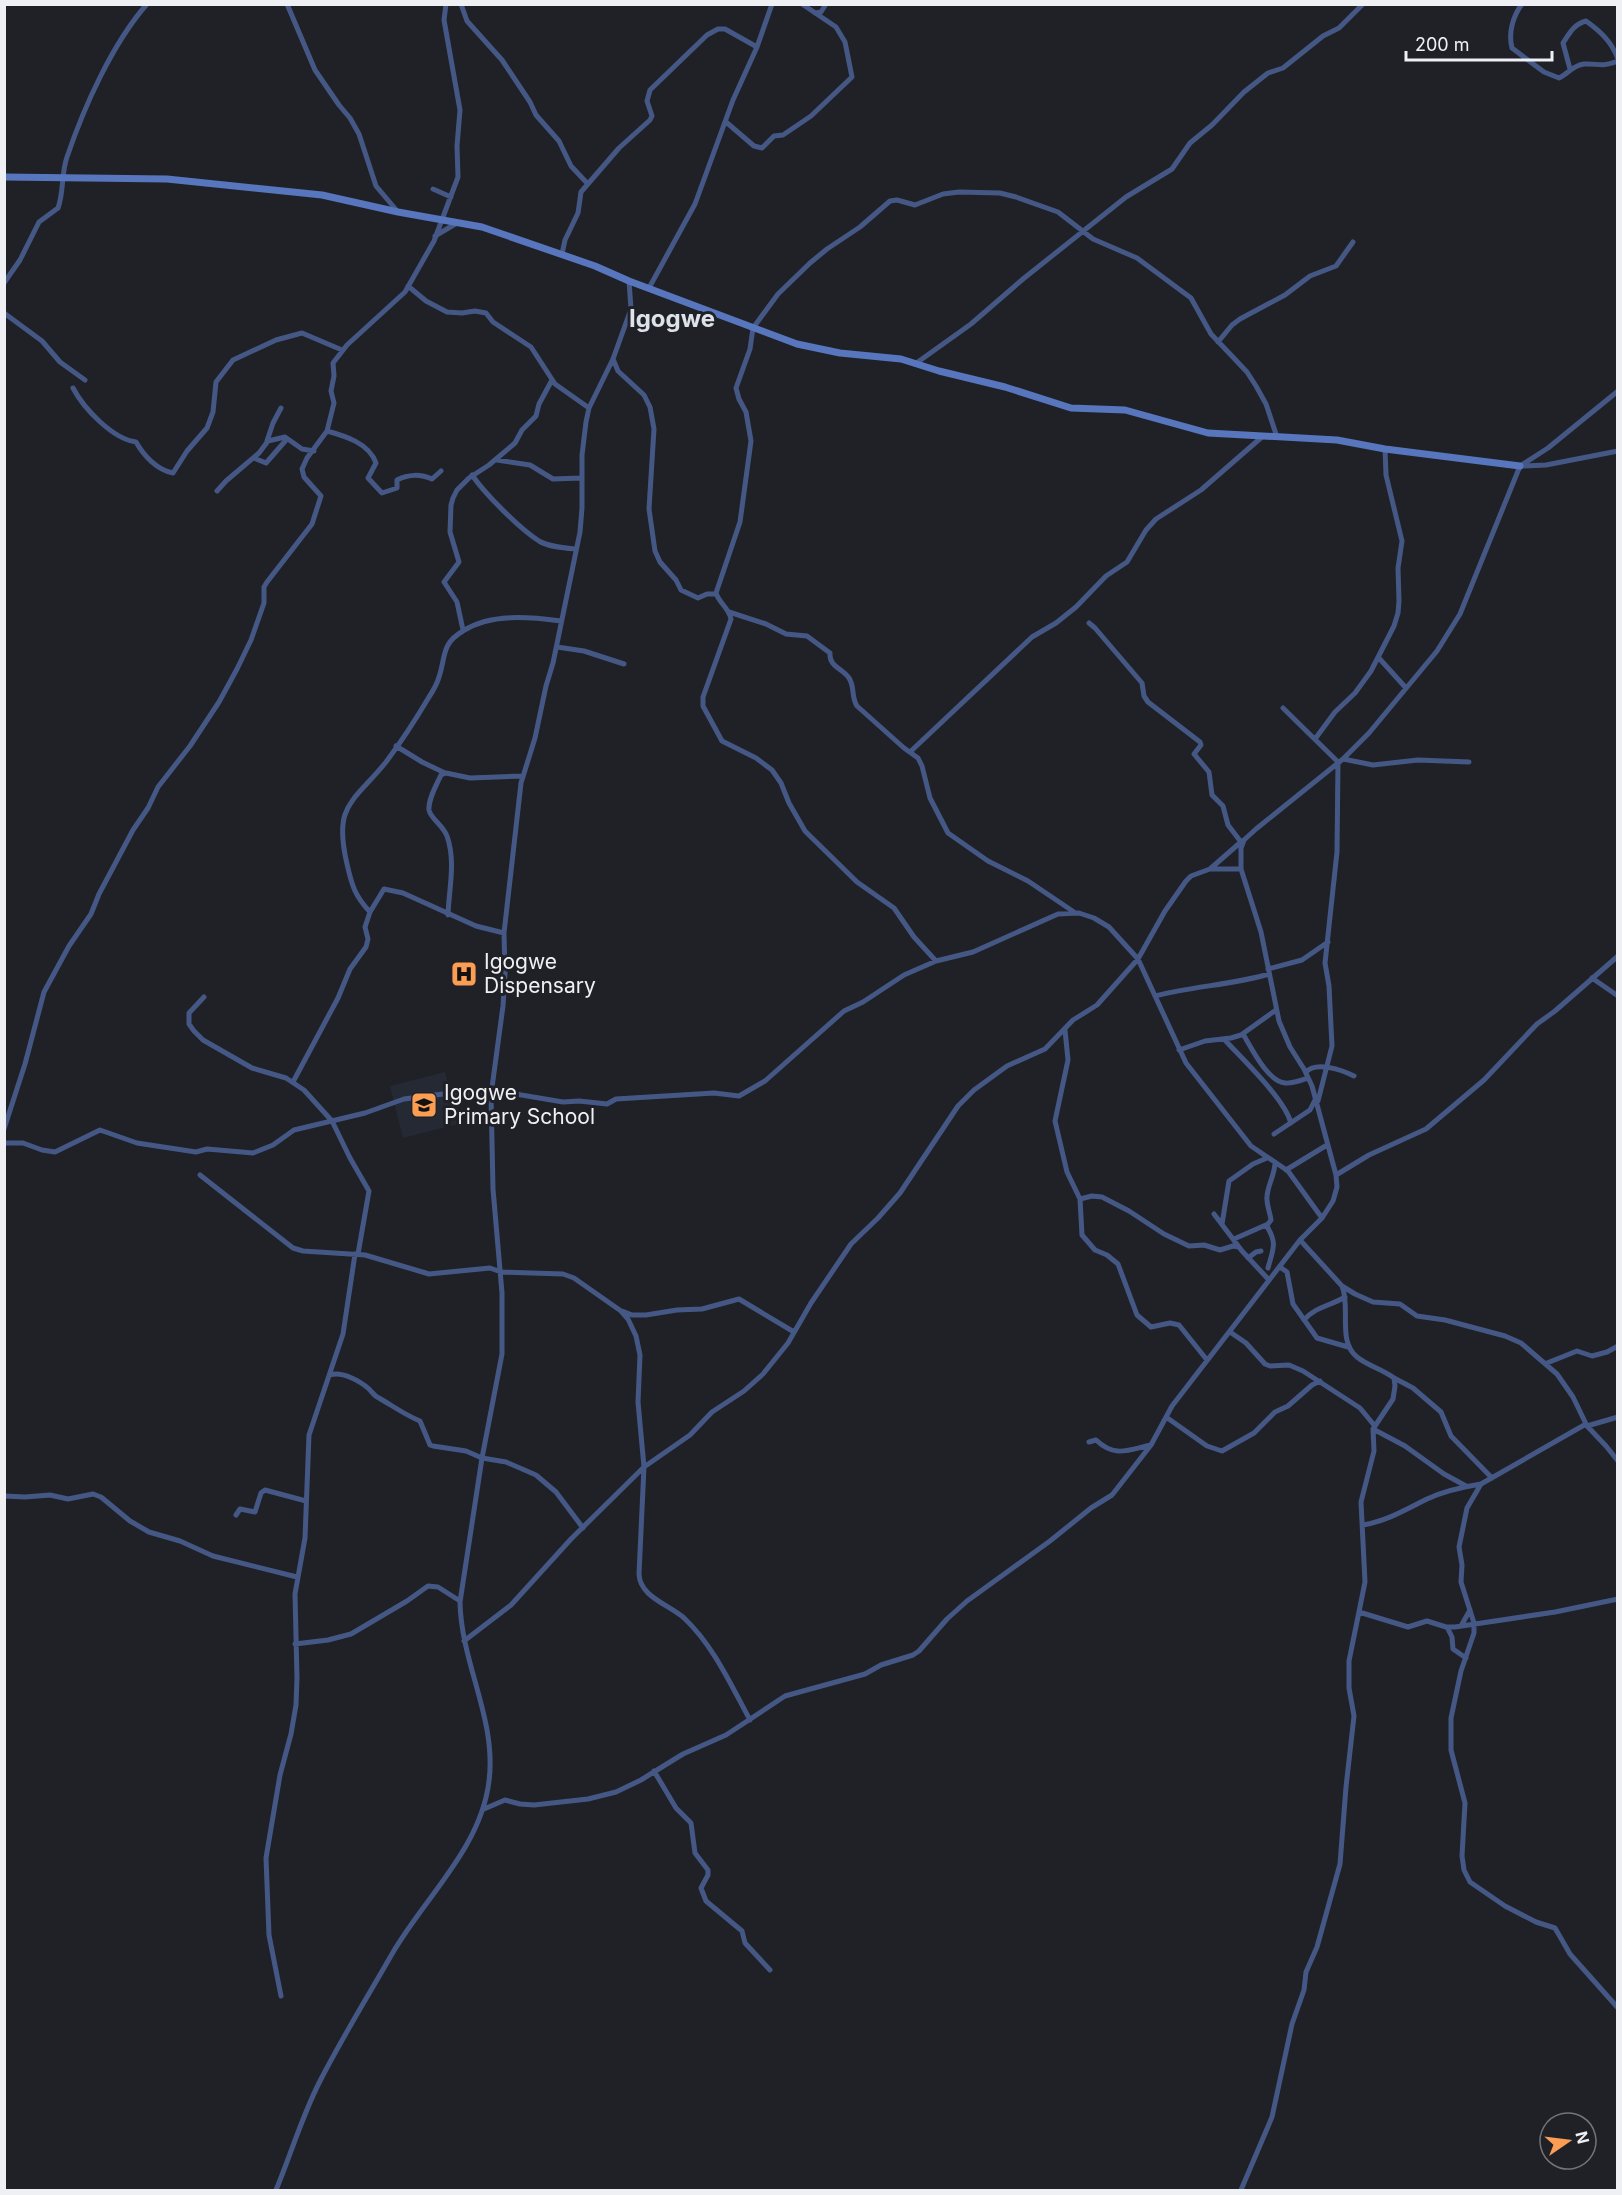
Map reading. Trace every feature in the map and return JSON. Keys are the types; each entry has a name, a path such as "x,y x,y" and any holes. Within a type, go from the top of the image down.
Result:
{"main road":[{"path":"4,177 141,178 304,192 482,227 562,254 810,348 891,357 1005,387 1071,408 1125,410 1208,433 1337,440 1385,449 1520,466"}],"street":[{"path":"4,283 20,260 39,222 58,208 71,146 109,59 147,4"},
{"path":"287,4 315,69 359,134 376,186 398,212"},
{"path":"4,1129 25,1064 44,992 62,957 91,914 99,894 158,787 189,746 226,688 251,640 264,603 264,587 314,521 321,495 302,472 304,462 327,431 334,403 331,391 334,376 333,363 357,334 396,302 408,286 435,236 451,197 459,172 457,146 460,110 444,20 446,4"},
{"path":"461,4 467,21 502,60 536,115 559,141 563,154 587,183"},
{"path":"649,288 695,204 733,100 757,47 772,4"},
{"path":"726,122 754,146 762,148 773,137 782,135 811,116 852,77 845,40 834,25 802,4"},
{"path":"815,13 821,12 826,4"},
{"path":"915,364 971,324 1126,197 1172,169 1190,143 1212,125 1244,92 1268,74 1283,68 1314,42 1340,28 1363,4"},
{"path":"1522,4 1516,12 1512,25 1510,39 1512,48 1554,77 1562,77 1570,69 1584,64 1599,66 1617,60 1614,50 1602,33 1586,21 1580,23 1573,28 1563,43 1570,69"},
{"path":"562,254 565,240 578,213 580,194 587,183 619,148 651,120 652,116 647,101 650,90 706,34 714,30 725,29 757,47"},
{"path":"433,189 451,197"},
{"path":"1075,913 1028,881 988,861 948,833 930,798 921,762 857,706 853,684 845,673 830,662 830,653 821,645 807,636 786,634 766,624 729,612 720,602 716,594 716,587 741,522 751,441 745,409 736,388 750,349 753,328 778,294 804,269 892,200 913,206 953,192 1000,193 1058,212 1082,231 1104,244 1137,258 1191,298 1211,334 1256,386 1266,404 1276,437"},
{"path":"435,236 459,222"},
{"path":"1218,342 1240,320 1285,295 1310,276 1336,266 1353,242"},
{"path":"276,2190 319,2083 400,1939 469,1841 484,1809 490,1780 490,1749 464,1641 460,1621 460,1601 482,1458 502,1354 501,1272 493,1189 491,1093 505,988 504,933 522,776 535,738 581,521 584,435 589,408 613,359 631,309 629,281"},
{"path":"408,286 426,301 447,312 486,313 493,322 531,347 544,364 552,380 589,408"},
{"path":"4,314 42,341 60,362 85,380"},
{"path":"73,388 80,400 107,429 124,440 136,442 143,453 158,466 173,473 187,451 207,428 213,412 216,382 233,360 276,340 302,333 342,350"},
{"path":"613,359 618,371 644,395 650,407 654,429 649,509 651,534 657,557 684,592 698,598 707,594 716,594"},
{"path":"463,630 457,602 444,580 459,562 450,532 452,501 457,490 472,476 496,460 515,443 522,430 535,417 552,380"},
{"path":"1210,869 1341,761 1374,726 1437,651 1456,621 1520,466 1548,448 1617,391"},
{"path":"217,491 254,458 267,441 281,408"},
{"path":"327,431 350,437 372,455 376,463 368,478 382,493 397,488 398,480 401,478 416,475 432,479 441,471"},
{"path":"910,752 1032,637 1056,623 1076,607 1101,581 1127,562 1146,530 1156,519 1201,490 1263,436"},
{"path":"267,441 287,439 302,450 314,451"},
{"path":"254,458 266,463 287,439"},
{"path":"1315,739 1371,671 1398,614 1398,568 1402,544 1386,475 1385,449"},
{"path":"1520,466 1546,465 1617,451"},
{"path":"496,460 528,464 553,479 581,478"},
{"path":"472,476 486,493 541,542 576,549"},
{"path":"729,612 730,624 702,702 720,737 728,745 772,770 781,783 798,820 811,837 857,882 894,908 936,961"},
{"path":"370,912 359,900 352,887 342,843 342,824 350,803 386,761 428,698 439,678 446,647 463,630 478,624 514,617 561,621"},
{"path":"1089,623 1142,683 1144,696 1149,702 1200,742 1201,745 1194,754 1209,772 1212,795 1223,806 1227,825 1242,841"},
{"path":"556,647 584,651 624,664"},
{"path":"1378,657 1406,688"},
{"path":"1283,708 1290,717 1341,761 1373,765 1418,760 1469,762"},
{"path":"396,746 446,773 470,778 522,776"},
{"path":"1274,1134 1310,1110 1317,1100 1332,1046 1329,986 1325,963 1338,834 1336,800 1341,761"},
{"path":"446,773 440,777 429,810 431,816 444,828 449,841 452,870 448,915"},
{"path":"484,1809 505,1800 534,1805 605,1796 629,1786 683,1754 726,1735 785,1696 864,1674 881,1665 913,1655 967,1601 1050,1541 1091,1508 1108,1499 1151,1445 1172,1406 1300,1240 1322,1218 1336,1196 1336,1175 1317,1100 1307,1075 1283,1035 1276,1010 1261,932 1241,869 1239,857 1242,841"},
{"path":"464,1641 511,1605 644,1467 690,1435 712,1412 753,1384 772,1364 851,1244 878,1218 900,1192 958,1106 988,1078 1007,1066 1045,1049 1073,1020 1097,1005 1138,959 1165,911 1186,880 1198,872 1210,869 1241,869"},
{"path":"293,1082 338,998 350,969 366,947 368,939 365,929 370,912 384,889 403,893 476,926 504,933"},
{"path":"4,1143 23,1143 55,1152 100,1130 137,1143 196,1152 207,1149 252,1153 273,1145 294,1130 365,1113 415,1096 520,1093 562,1102 606,1104 616,1099 714,1093 739,1096 765,1081 844,1011 863,1002 904,975 936,961 973,952 1058,914 1075,913 1094,918 1109,927 1138,959 1186,1063 1214,1096 1246,1141 1286,1170 1322,1218"},
{"path":"1155,996 1192,987 1247,981 1302,960 1328,942"},
{"path":"1336,1175 1369,1155 1426,1129 1484,1080 1537,1024 1617,956"},
{"path":"1592,978 1617,996"},
{"path":"204,997 189,1013 189,1024 197,1035 252,1068 293,1082 304,1090 332,1120 369,1191 343,1334 309,1435 305,1538 297,1577 294,1619 296,1705 280,1775 266,1858 269,1935 281,1996"},
{"path":"1179,1050 1204,1041 1243,1034 1276,1010"},
{"path":"1065,1030 1068,1060 1055,1121 1067,1172 1080,1199 1084,1238 1095,1250 1111,1257 1118,1264 1140,1318 1151,1327 1170,1323 1179,1325 1208,1360"},
{"path":"1243,1034 1260,1063 1281,1082 1288,1083 1307,1075 1311,1068"},
{"path":"1224,1039 1271,1091 1287,1112 1291,1123"},
{"path":"1300,1062 1311,1068 1327,1068 1354,1076"},
{"path":"1286,1170 1327,1145"},
{"path":"1222,1224 1229,1181 1253,1164 1267,1158"},
{"path":"1234,1239 1272,1220 1267,1206 1267,1196 1275,1162"},
{"path":"200,1175 293,1248 303,1251 356,1254 429,1274 490,1268 501,1272 568,1275 621,1311 632,1315 702,1309 739,1299 794,1332"},
{"path":"1080,1199 1102,1197 1129,1211 1164,1234 1189,1246 1204,1245 1220,1250 1239,1247"},
{"path":"1214,1214 1248,1258 1269,1280"},
{"path":"1266,1225 1272,1234 1275,1246 1268,1268"},
{"path":"1300,1240 1342,1286 1355,1294 1373,1302 1400,1304 1417,1316 1445,1320 1512,1338 1530,1349 1547,1363 1573,1397 1586,1425 1617,1461"},
{"path":"1248,1258 1261,1251"},
{"path":"1259,1269 1280,1267 1287,1272 1293,1304 1320,1340 1348,1347 1358,1358 1413,1388 1441,1412 1451,1436 1492,1478"},
{"path":"1342,1286 1345,1297 1348,1347"},
{"path":"1304,1320 1314,1309 1330,1306 1345,1297"},
{"path":"621,1311 632,1326 638,1344 638,1402 644,1467 640,1586 648,1594 683,1617 695,1629 729,1680 750,1720"},
{"path":"1230,1332 1246,1343 1265,1365 1289,1365 1320,1382 1360,1408 1374,1427 1466,1486"},
{"path":"1547,1363 1577,1351 1592,1356 1600,1355 1617,1346"},
{"path":"330,1375 340,1374 368,1388 378,1398 420,1421 430,1445 460,1449 482,1458 506,1462 543,1479 556,1492 583,1528"},
{"path":"1241,2190 1272,2117 1292,2024 1304,1989 1306,1972 1317,1947 1340,1864 1354,1716 1349,1688 1349,1661 1365,1582 1361,1502 1373,1461 1374,1427 1393,1399 1394,1378"},
{"path":"1166,1417 1207,1446 1222,1450 1254,1433 1275,1412 1288,1406 1312,1385 1320,1382"},
{"path":"1363,1525 1381,1522 1428,1499 1466,1486 1481,1484 1586,1425 1617,1417"},
{"path":"1089,1442 1096,1440 1105,1449 1125,1451 1151,1445"},
{"path":"1481,1484 1467,1508 1459,1546 1462,1565 1461,1582 1474,1623 1474,1633 1454,1701 1450,1735 1451,1750 1465,1803 1462,1856 1466,1876 1504,1906 1536,1922 1556,1928 1570,1954 1617,2008"},
{"path":"236,1515 240,1509 255,1512 261,1493 265,1490 306,1501"},
{"path":"4,1496 50,1495 68,1499 93,1494 101,1497 130,1521 149,1532 180,1541 213,1556 297,1577"},
{"path":"295,1644 328,1640 351,1634 370,1625 428,1586 438,1587 460,1601"},
{"path":"1359,1612 1398,1625 1413,1627 1427,1621 1447,1627 1533,1616 1617,1599"},
{"path":"1461,1626 1470,1610"},
{"path":"1447,1627 1452,1637 1453,1649 1466,1658"},
{"path":"654,1771 676,1808 691,1823 695,1853 708,1870 708,1875 701,1888 703,1897 720,1915 742,1931 746,1944 770,1970"}],"shaded area":[{"path":"445,1072 458,1124 403,1138 390,1086"}],"place":[{"name":"Igogwe Dispensary","path":"464,974"},
{"name":"Igogwe Primary School","path":"424,1105"}],"district":[{"name":"Igogwe","path":"672,319"}]}
